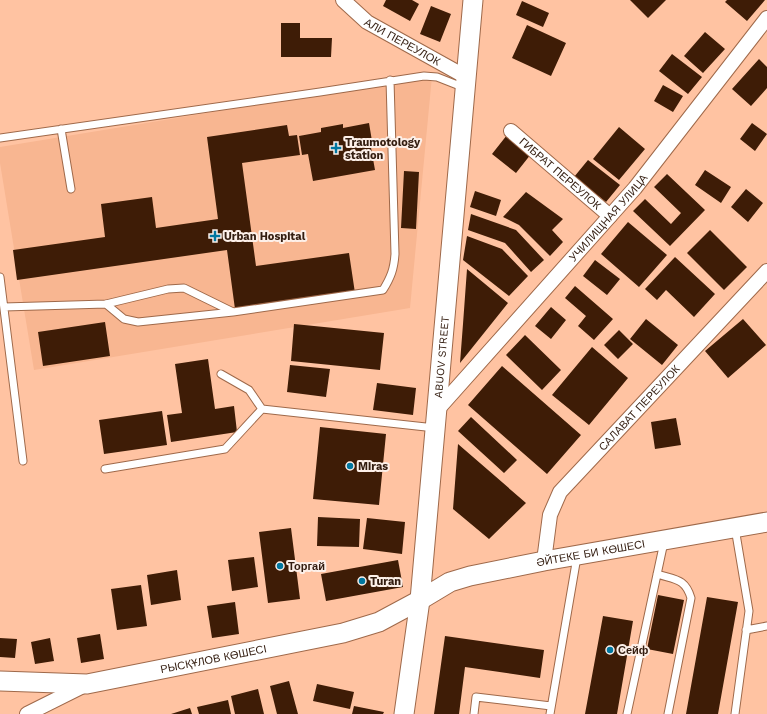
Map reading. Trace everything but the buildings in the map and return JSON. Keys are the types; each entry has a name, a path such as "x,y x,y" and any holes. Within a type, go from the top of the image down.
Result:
{"street":[{"name":"АЛИ ПЕРЕУЛОК","path":"343,0 367,22 466,83"},
{"name":"ABUOV STREET","path":"404,714 420,600 438,409 472,0"},
{"name":"УЧИЛИЩНАЯ УЛИЦА","path":"438,409 635,188 765,27"},
{"name":"ГИБРАТ ПЕРЕУЛОК","path":"511,131 610,216"},
{"name":"САЛАВАТ ПЕРЕУЛОК","path":"544,561 550,514 560,492 767,271"},
{"name":"ӘЙТЕКЕ БИ КӨШЕСІ","path":"420,600 450,582 470,576 544,561 767,522"},
{"name":"РЫСҚҰЛОВ КӨШЕСІ","path":"0,681 87,684 342,633 379,622 420,600"},
{"path":"27,714 87,684"}],"lane":[{"path":"0,138 320,92 390,80 424,76 466,83"},
{"path":"106,304 124,319 138,322 233,312 383,290 394,268 395,254 390,80"},
{"path":"61,129 71,189"},
{"path":"0,277 22,461"},
{"path":"4,307 106,304 168,289 184,288 233,312"},
{"path":"221,374 249,390 262,409 436,428"},
{"path":"105,469 225,449 262,409"},
{"path":"735,528 749,611 735,714"},
{"path":"627,714 664,540"},
{"path":"550,714 577,555"},
{"path":"657,574 682,581 688,588 691,598 668,714"},
{"path":"746,630 767,626"},
{"path":"474,714 476,697 551,706"}],"shaded area":[{"name":"Urban Hospital","path":"432,76 410,308 34,370 0,163 0,147"}],"place":[{"name":"Traumotology station","path":"336,148"},
{"name":"Urban Hospital","path":"215,236"},
{"name":"Miras","path":"350,466"},
{"name":"Торгай","path":"280,566"},
{"name":"Turan","path":"362,581"},
{"name":"Сейф","path":"610,650"}]}
